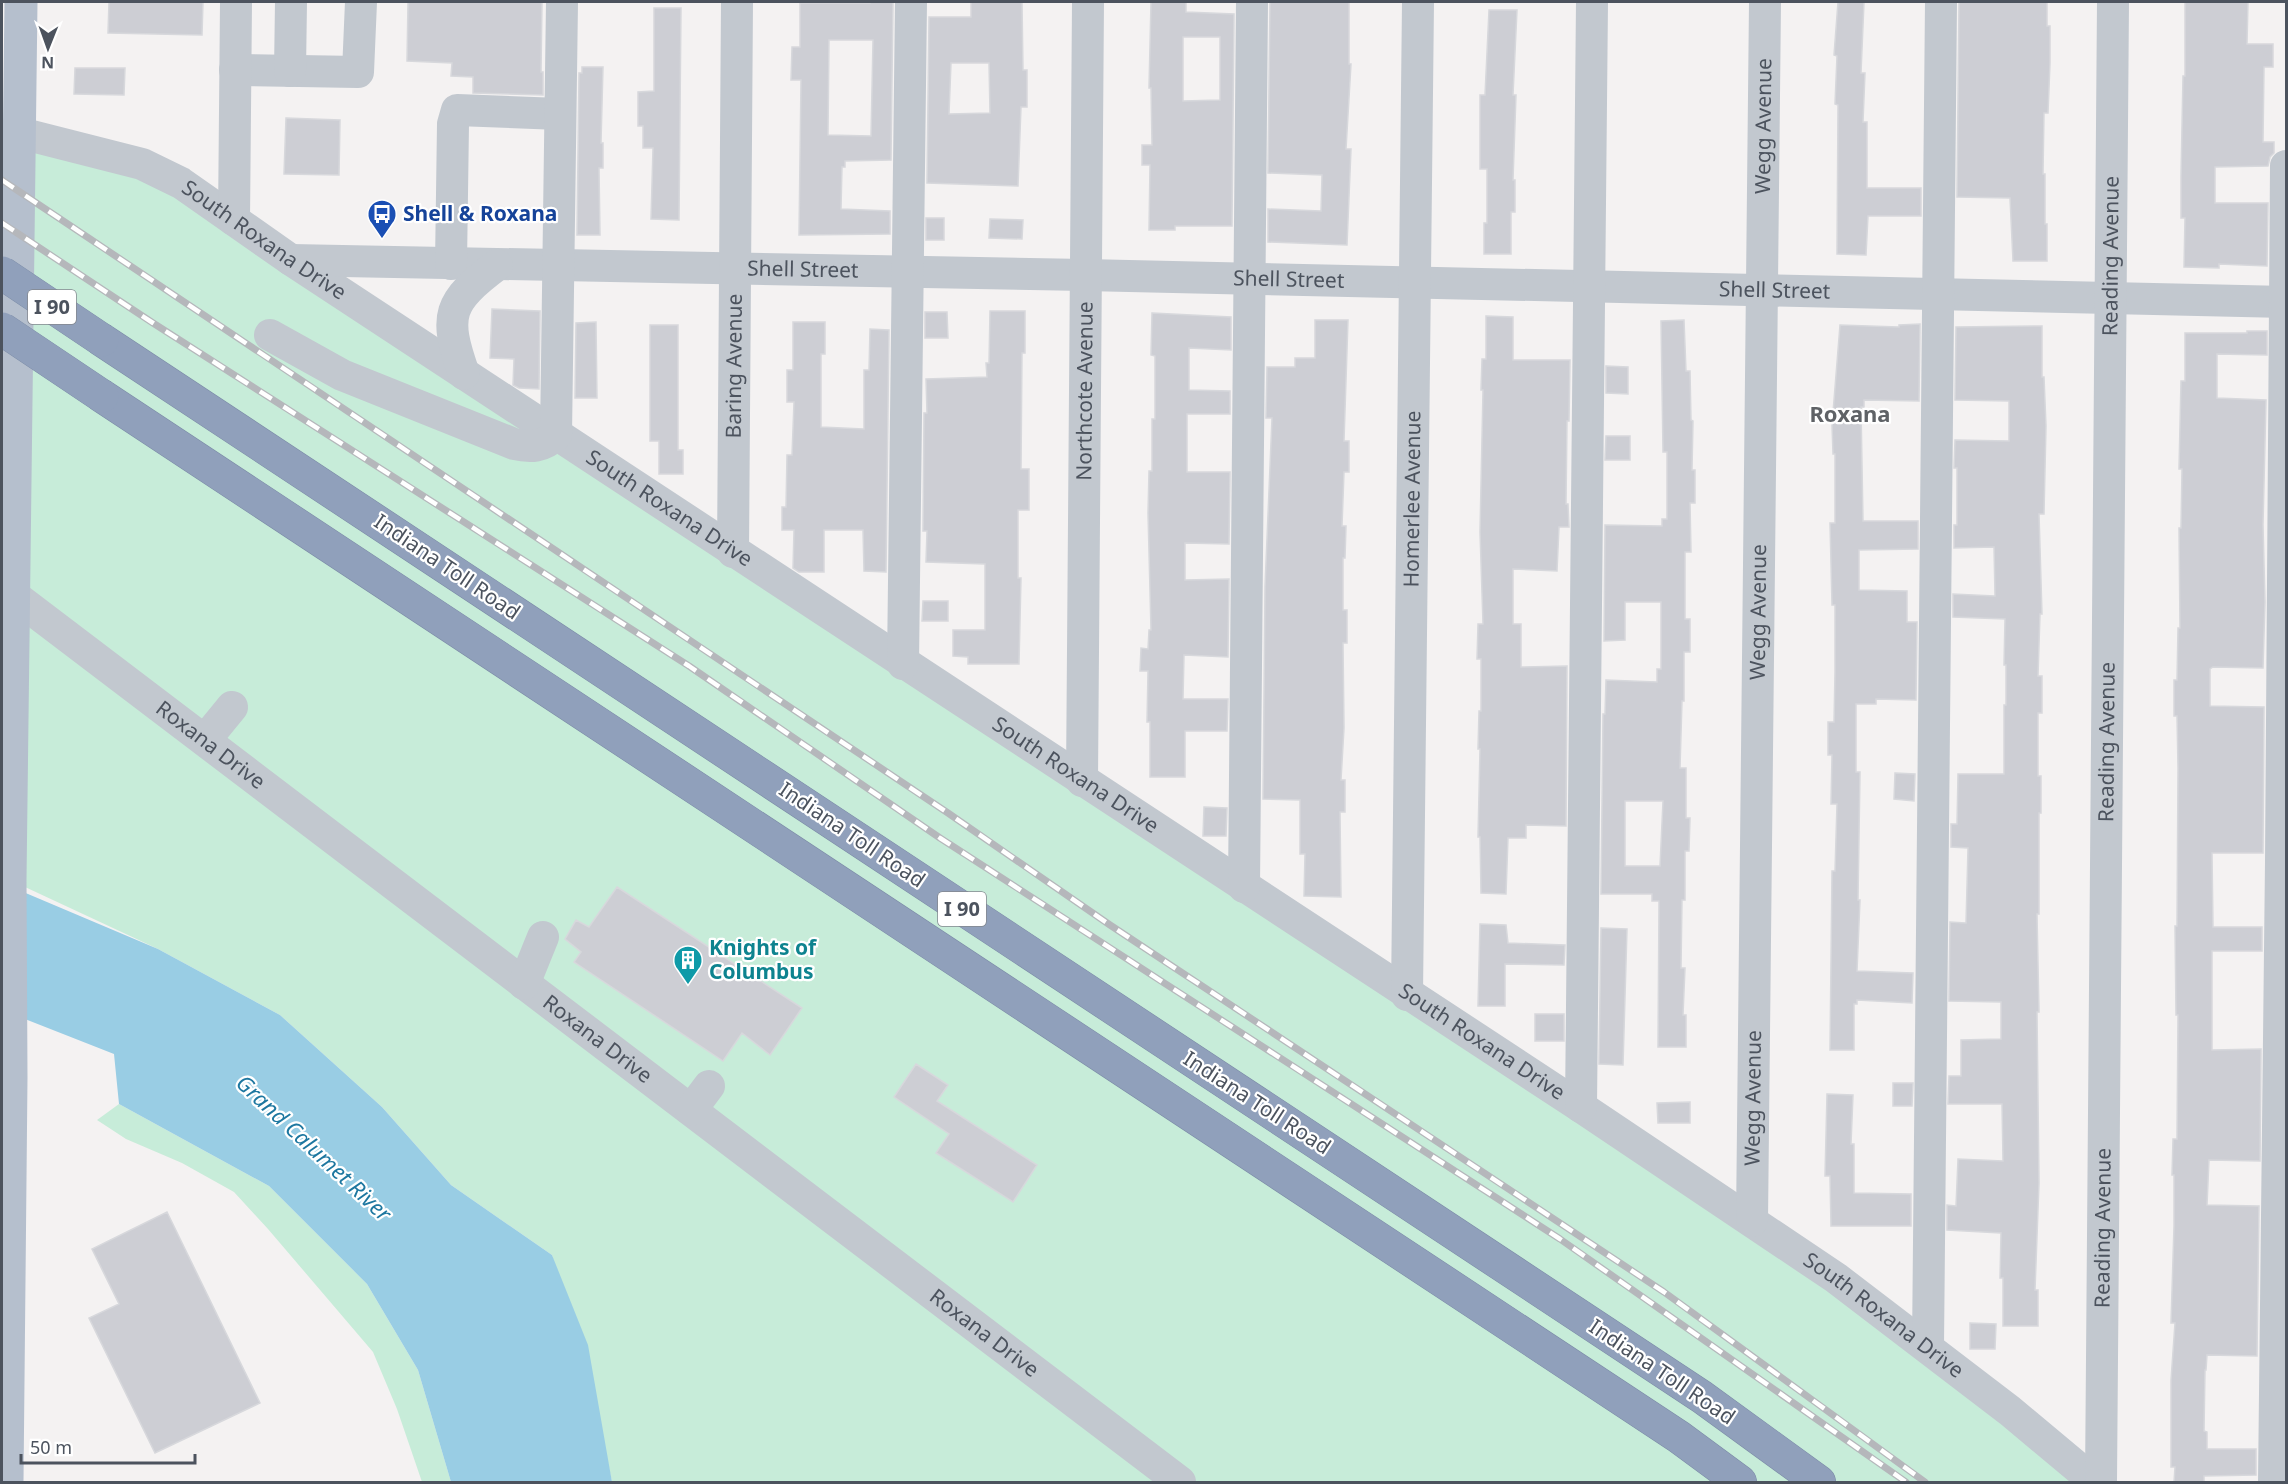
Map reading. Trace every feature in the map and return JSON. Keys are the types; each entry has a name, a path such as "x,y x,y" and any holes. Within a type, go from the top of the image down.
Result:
{"highway":[{"name":"Indiana Toll Road","path":"2,273 1701,1397 1818,1482"},
{"name":"I 90","path":"2,329 1679,1437 1740,1482"}],"main road":[{"path":"7,1482 11,1077 10,851 21,2"}],"street":[{"path":"234,220 236,2"},
{"path":"290,71 291,2"},
{"path":"236,70 358,72 361,2"},
{"path":"270,335 342,375 513,444 542,445 556,435 562,2"},
{"name":"Baring Avenue","path":"733,552 737,2"},
{"path":"903,664 911,2"},
{"name":"Northcote Avenue","path":"1082,781 1088,2"},
{"path":"1244,887 1252,2"},
{"name":"Homerlee Avenue","path":"1407,995 1418,2"},
{"path":"1581,1107 1592,2"},
{"name":"Wegg Avenue","path":"1752,1221 1765,2"},
{"path":"1928,1346 1941,2"},
{"name":"Reading Avenue","path":"2101,1482 2113,2"},
{"path":"451,264 453,124 457,110 560,114"},
{"name":"South Roxana Drive","path":"20,133 142,164 181,183 291,260 1407,995 1581,1107 1836,1278 1928,1346 2095,1482"},
{"path":"2274,1482 2282,851 2286,166"},
{"name":"Shell Street","path":"291,260 2285,302"},
{"path":"464,374 453,342 454,311 464,292 497,265"},
{"name":"Roxana Drive","path":"13,595 524,984 700,1098 1180,1482"},
{"path":"205,740 232,707"},
{"path":"524,984 543,937"}],"green space":[{"path":"20,133 142,164 1581,1107 2095,1482 612,1482 603,1439 552,1255 451,1185 382,1107 280,1015 158,949 10,880"},
{"path":"119,1104 269,1186 367,1284 418,1370 451,1482 422,1482 397,1409 373,1352 268,1229 234,1192 182,1163 126,1139 97,1120"}],"water":[{"name":"Grand Calumet River","path":"2,883 158,949 280,1015 382,1107 451,1185 552,1255 588,1345 612,1482 451,1482 418,1370 367,1284 269,1186 119,1104 114,1054 2,1010"}],"building":[{"path":"109,2 203,2 202,35 108,33"},
{"path":"408,2 542,2 543,95 473,93 473,77 451,76 452,63 407,61"},
{"path":"893,2 891,160 845,161 845,167 842,167 841,209 890,211 890,234 799,235 801,80 791,80 792,47 800,47 800,3","holes":["829,40 873,40 871,136 828,135"]},
{"path":"971,2 1022,2 1023,70 1027,70 1027,107 1021,107 1018,186 927,183 929,17 971,17","holes":["951,63 989,63 990,113 949,114"]},
{"path":"1151,2 1186,2 1186,12 1234,14 1232,226 1175,226 1175,230 1149,230 1150,165 1142,165 1142,145 1152,145 1151,88 1149,88","holes":["1183,37 1220,37 1220,100 1183,101"]},
{"path":"1270,2 1349,2 1349,64 1351,64 1346,149 1351,149 1347,245 1268,242 1268,209 1321,211 1322,175 1268,173"},
{"path":"1838,2 1864,2 1861,73 1865,73 1863,122 1867,122 1867,188 1921,188 1921,216 1868,216 1866,255 1837,254 1838,105 1835,104 1837,56 1834,55"},
{"path":"1959,2 2047,2 2047,26 2050,26 2050,63 2048,113 2044,113 2043,174 2045,174 2047,261 2013,261 2010,198 1957,197"},
{"path":"2185,2 2248,2 2247,44 2273,44 2273,67 2264,67 2263,142 2274,142 2274,153 2270,157 2268,166 2215,167 2215,203 2268,203 2267,266 2219,264 2219,268 2184,267 2185,218 2181,218 2181,176"},
{"path":"654,8 681,8 679,220 651,219 653,148 643,148 643,126 638,126 638,92 654,91"},
{"path":"1489,10 1517,10 1513,95 1516,95 1513,180 1515,180 1515,212 1511,212 1511,254 1484,254 1484,223 1487,223 1487,169 1480,169 1480,95 1485,95"},
{"path":"582,67 603,67 601,143 603,143 603,168 599,168 600,235 577,235 579,73 582,73"},
{"path":"75,68 125,68 124,95 74,94"},
{"path":"286,118 340,120 339,175 284,174"},
{"path":"926,218 944,218 944,240 926,240"},
{"path":"990,219 1023,220 1022,239 989,238"},
{"path":"492,309 540,311 539,389 519,388 513,385 514,359 490,358"},
{"path":"990,311 1025,311 1025,353 1022,353 1021,469 1029,469 1029,510 1018,510 1018,578 1021,578 1019,664 968,664 968,657 953,656 953,630 985,630 985,564 926,562 927,531 923,531 926,379 987,377"},
{"path":"925,312 947,312 948,338 925,338"},
{"path":"1152,313 1231,317 1231,350 1189,348 1189,390 1230,391 1230,414 1187,414 1187,472 1230,472 1229,544 1185,543 1185,580 1229,579 1228,657 1184,655 1183,699 1228,699 1227,731 1185,731 1185,777 1150,777 1150,722 1147,722 1148,671 1140,671 1141,648 1148,649 1149,630 1151,630 1148,513 1149,471 1152,471 1152,419 1155,419 1155,356 1151,355"},
{"path":"1486,316 1513,317 1513,360 1570,360 1566,504 1568,504 1569,527 1559,527 1557,571 1513,569 1513,624 1521,624 1521,667 1567,666 1566,826 1526,825 1526,838 1508,838 1506,894 1481,893 1480,837 1478,837 1481,659 1477,659 1478,624 1483,624 1480,532 1483,390 1481,390 1482,359 1486,359"},
{"path":"1315,320 1348,320 1344,441 1349,441 1349,472 1344,472 1342,526 1346,526 1345,558 1343,558 1343,610 1347,610 1347,643 1343,643 1344,728 1341,780 1345,780 1345,812 1340,812 1341,897 1304,896 1305,854 1300,854 1300,800 1263,799 1265,587 1272,418 1266,418 1267,367 1295,367 1295,358 1315,358"},
{"path":"1684,320 1686,371 1690,371 1691,420 1693,421 1692,470 1695,470 1695,503 1690,503 1691,552 1685,552 1685,619 1690,619 1690,652 1684,652 1680,768 1686,768 1686,818 1690,818 1689,851 1685,851 1685,900 1682,900 1681,968 1685,968 1683,1015 1686,1015 1686,1047 1658,1047 1659,901 1652,901 1652,894 1601,894 1603,714 1605,714 1606,680 1657,682 1657,669 1661,669 1661,602 1625,602 1625,640 1604,641 1605,525 1662,526 1662,519 1667,519 1667,452 1663,452 1661,321","holes":["1625,801 1663,801 1660,866 1625,866"]},
{"path":"596,322 597,398 575,398 576,323"},
{"path":"793,322 825,322 825,354 821,354 821,427 864,429 864,370 869,370 870,329 889,330 886,572 864,571 863,530 824,530 824,572 799,572 793,568 794,530 782,530 782,507 786,507 787,455 792,455 794,402 787,402 787,370 793,370"},
{"path":"1920,324 1919,401 1864,400 1864,407 1861,407 1863,521 1918,521 1918,549 1859,550 1859,590 1907,591 1907,622 1917,622 1916,700 1876,699 1876,704 1856,704 1856,772 1860,772 1858,900 1860,900 1857,971 1913,973 1912,1003 1857,1000 1857,1004 1854,1004 1854,1050 1830,1050 1832,871 1835,871 1837,804 1831,804 1832,755 1828,755 1828,722 1834,722 1835,672 1835,605 1832,605 1830,523 1835,523 1835,454 1833,454 1832,425 1840,325 1899,327 1899,325"},
{"path":"650,325 678,325 678,450 683,450 683,474 659,474 659,441 650,441"},
{"path":"2042,326 2042,377 2044,377 2046,426 2044,514 2039,514 2042,614 2040,614 2038,676 2042,676 2042,713 2038,713 2038,776 2041,776 2041,813 2039,813 2039,914 2037,914 2039,1183 2035,1290 2038,1290 2038,1326 2003,1326 2003,1278 2000,1278 2001,1233 1947,1230 1947,1205 1956,1206 1958,1159 2003,1161 2002,1104 1948,1104 1949,1076 1961,1076 1961,1040 2001,1039 2001,1002 1949,1001 1950,922 1966,923 1968,848 1951,847 1951,824 1957,824 1958,774 2004,774 2004,705 2006,705 2005,619 1953,617 1953,594 1995,596 1994,547 1954,548 1954,525 1957,525 1955,440 2009,441 2009,401 1955,400 1956,327"},
{"path":"2247,331 2267,331 2267,355 2217,354 2217,398 2266,400 2263,668 2213,667 2210,669 2210,706 2264,707 2263,853 2212,853 2213,927 2262,927 2262,951 2212,951 2212,1050 2261,1049 2260,1161 2209,1160 2207,1205 2259,1206 2257,1356 2207,1355 2204,1431 2207,1432 2207,1449 2256,1449 2256,1475 2204,1476 2204,1482 2174,1482 2175,1467 2171,1467 2171,1380 2175,1323 2171,1323 2174,1226 2173,1139 2177,1139 2178,1015 2176,1015 2175,926 2177,926 2178,768 2174,680 2177,680 2178,628 2180,628 2181,381 2185,381 2185,333 2247,333"},
{"path":"1606,366 1628,367 1628,394 1606,393"},
{"path":"1606,436 1630,436 1630,460 1605,460"},
{"path":"923,601 948,601 948,621 922,621"},
{"path":"1895,773 1915,774 1914,801 1894,799"},
{"path":"1204,807 1227,808 1226,836 1203,836"},
{"name":"Knights of Columbus","path":"617,887 802,1008 770,1055 742,1033 723,1061 574,962 581,952 565,939 576,920 589,927"},
{"path":"1480,924 1506,925 1508,943 1565,945 1564,965 1505,964 1505,1006 1478,1006"},
{"path":"1601,928 1627,929 1623,1065 1599,1064"},
{"path":"1535,1014 1564,1014 1564,1041 1535,1041"},
{"path":"916,1064 948,1085 937,1101 1037,1165 1013,1202 936,1153 949,1134 894,1097"},
{"path":"1893,1083 1913,1083 1912,1106 1893,1106"},
{"path":"1827,1094 1853,1095 1851,1144 1854,1144 1854,1193 1911,1194 1911,1226 1831,1226 1830,1176 1825,1176"},
{"path":"1690,1102 1690,1123 1658,1123 1657,1103"},
{"path":"167,1212 260,1403 155,1453 89,1318 119,1304 92,1249"},
{"path":"1970,1323 1996,1324 1995,1349 1970,1349"}],"railway":[{"path":"2,180 948,813 1110,925 1664,1292 1925,1482"},
{"path":"2,223 153,323 689,666 940,838 1560,1239 1906,1482"}],"place":[{"name":"Shell & Roxana","path":"382,240"},
{"name":"Knights of Columbus","path":"688,986"}],"district":[{"name":"Roxana","path":"1850,414"}]}
